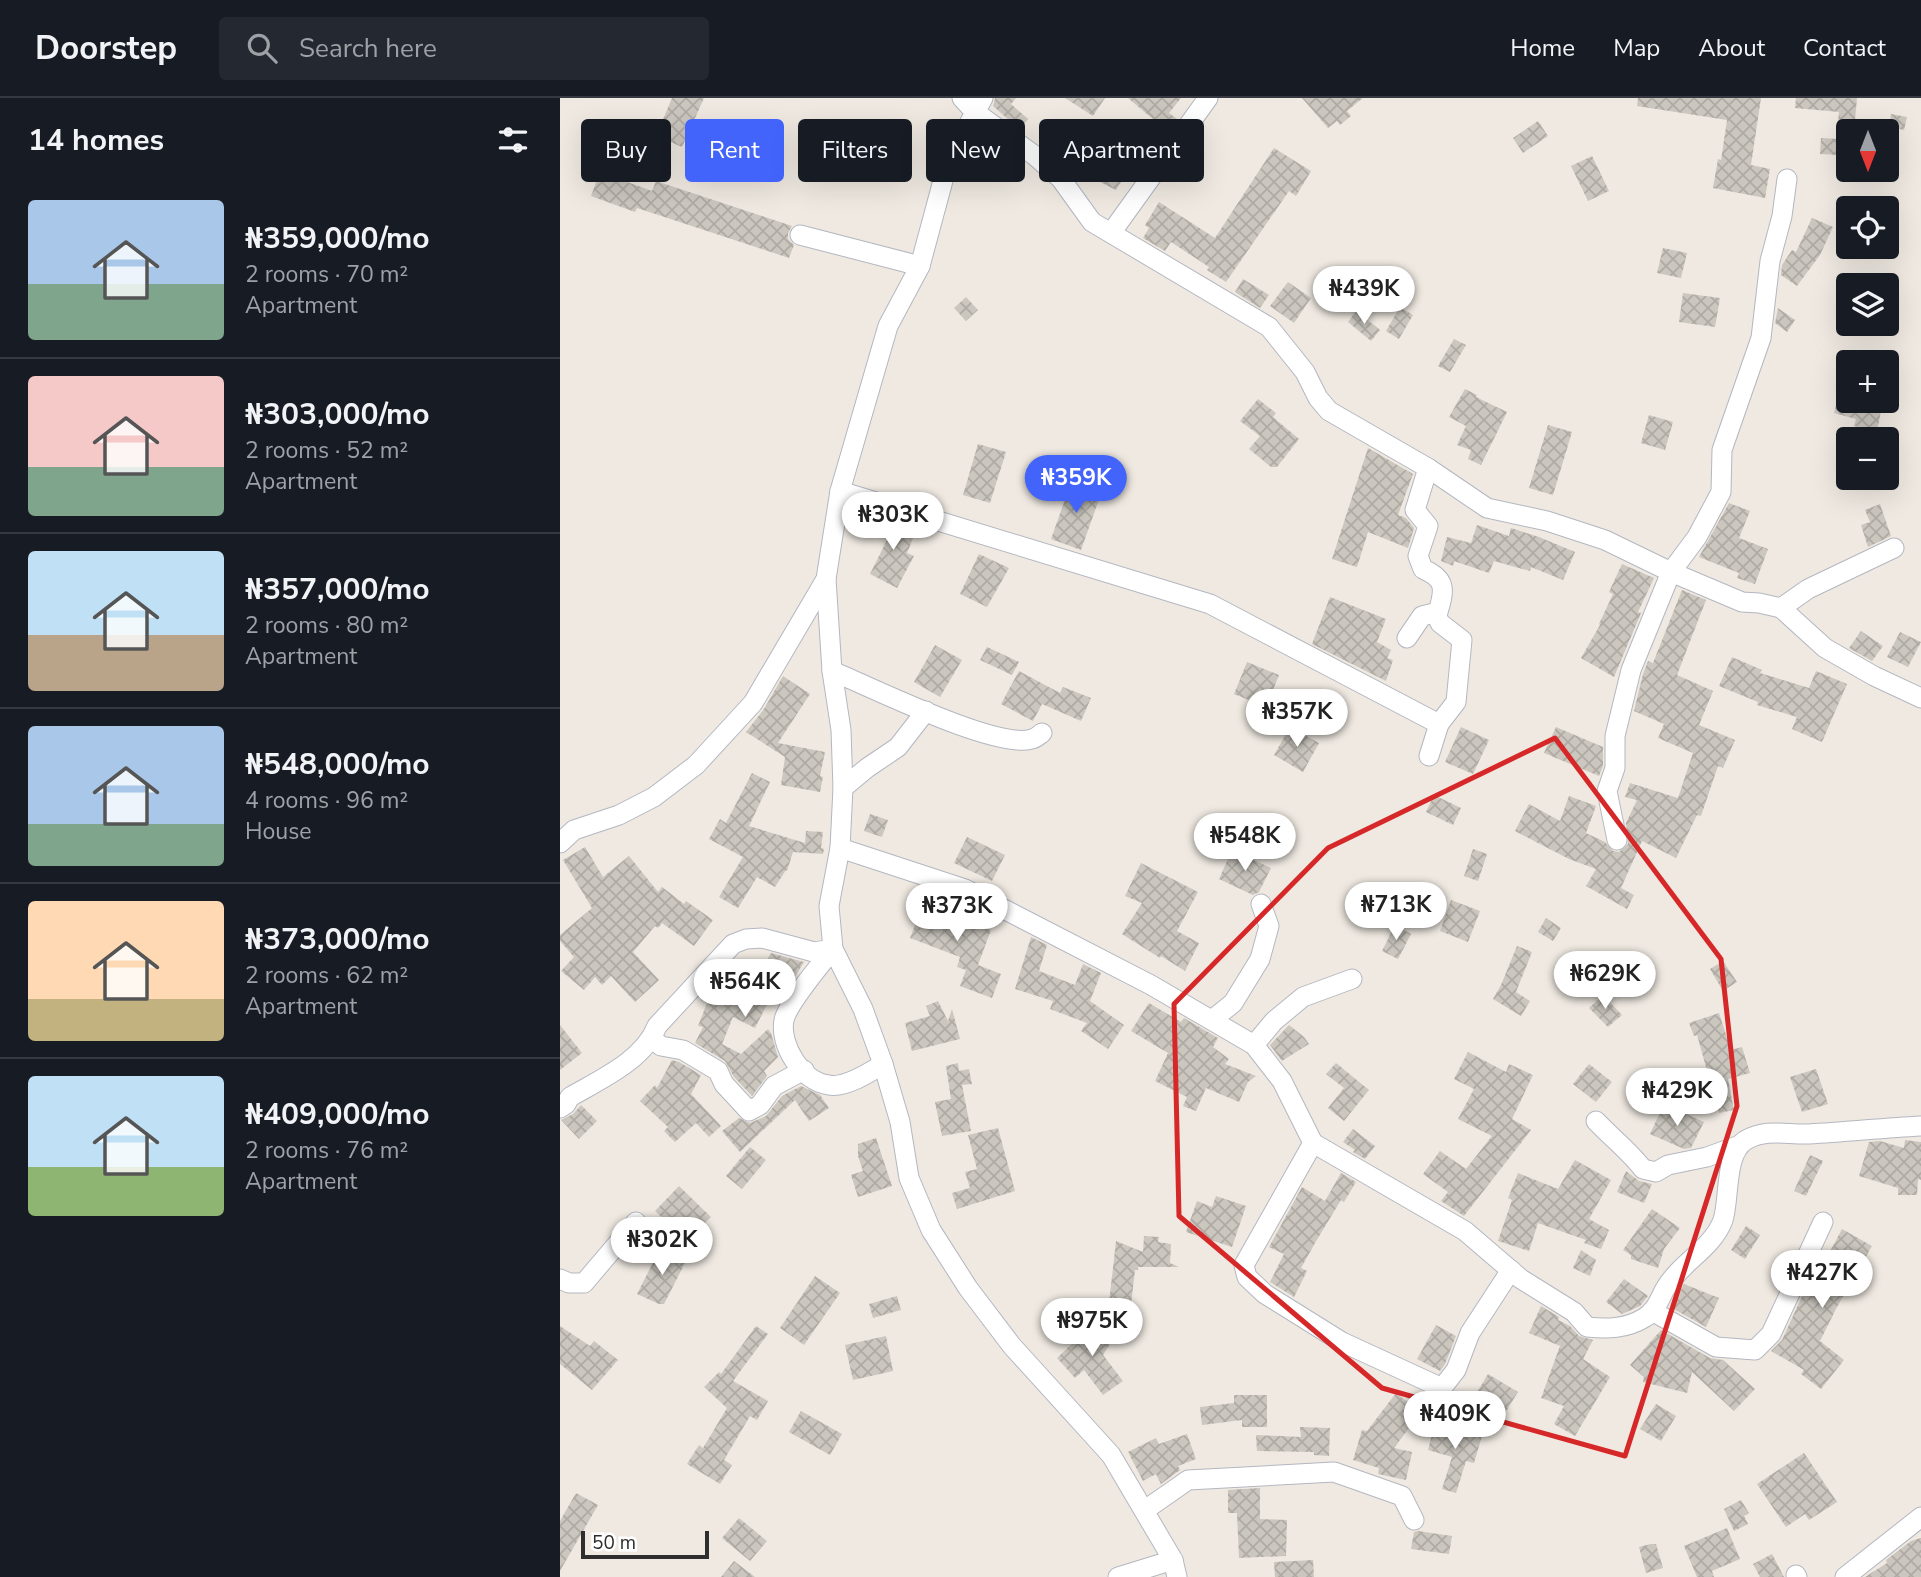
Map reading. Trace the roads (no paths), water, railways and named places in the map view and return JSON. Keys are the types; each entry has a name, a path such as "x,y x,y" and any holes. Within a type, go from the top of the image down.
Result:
{"street":[{"path":"1111,233 1208,98"},
{"path":"1118,1577 1175,1568 1145,1510 1111,1455 1012,1346 968,1288 931,1230 909,1178 900,1122 883,1064 863,1009 833,948 829,906 840,848 843,788 841,730 832,671 826,579 840,491 888,326 919,266 948,162 973,102 1061,179 1092,222 1269,327 1306,372 1318,398 1329,411 1429,468 1487,508 1547,521 1605,540 1742,602 1781,608 1825,649 1921,698"},
{"path":"1617,840 1607,791 1615,768 1615,736 1631,670 1671,572 1697,537 1721,492 1722,450 1761,338 1770,261 1782,216 1787,179"},
{"path":"800,235 919,266"},
{"path":"1429,468 1415,510 1428,526 1418,556 1423,569 1436,575 1441,581 1442,598 1436,614 1440,624 1462,640 1456,702 1439,724 1429,757"},
{"path":"840,491 1210,604 1439,724"},
{"path":"1781,608 1808,589 1894,548"},
{"path":"560,843 574,830 619,815 654,797 695,765 753,703 826,579"},
{"path":"1407,638 1422,616 1436,614"},
{"path":"832,671 967,729 1007,738 1032,739 1042,733"},
{"path":"843,788 898,747 926,711"},
{"path":"840,848 965,888 1152,985 1254,1045 1282,1081 1313,1143 1465,1231 1511,1270 1574,1312 1587,1328 1613,1330 1645,1318 1661,1302 1664,1290 1689,1260 1717,1233 1724,1216 1734,1152 1745,1140 1774,1131 1807,1134 1921,1126"},
{"path":"1212,1020 1233,1003 1260,959 1269,926 1261,904"},
{"path":"560,1108 570,1097 638,1053 652,1039 657,1026 733,944 746,939 762,938 814,952 833,948"},
{"path":"833,948 785,1017 783,1033 794,1062 813,1079 830,1086 861,1078 883,1064"},
{"path":"1254,1045 1274,1021 1303,997 1352,979"},
{"path":"652,1039 661,1046 683,1050 718,1071 724,1084 749,1111 760,1105 774,1086 804,1070"},
{"path":"1596,1121 1643,1169 1657,1171 1668,1165 1707,1157 1740,1145"},
{"path":"1313,1143 1244,1265 1247,1277 1276,1301 1342,1342 1442,1388 1456,1370 1471,1333 1511,1270"},
{"path":"560,1279 569,1283 584,1283 636,1222"},
{"path":"1652,1311 1716,1347 1755,1350 1771,1334 1823,1222"},
{"path":"1145,1510 1188,1480 1334,1472 1402,1496 1414,1520"},
{"path":"1845,1577 1921,1517"}]}
